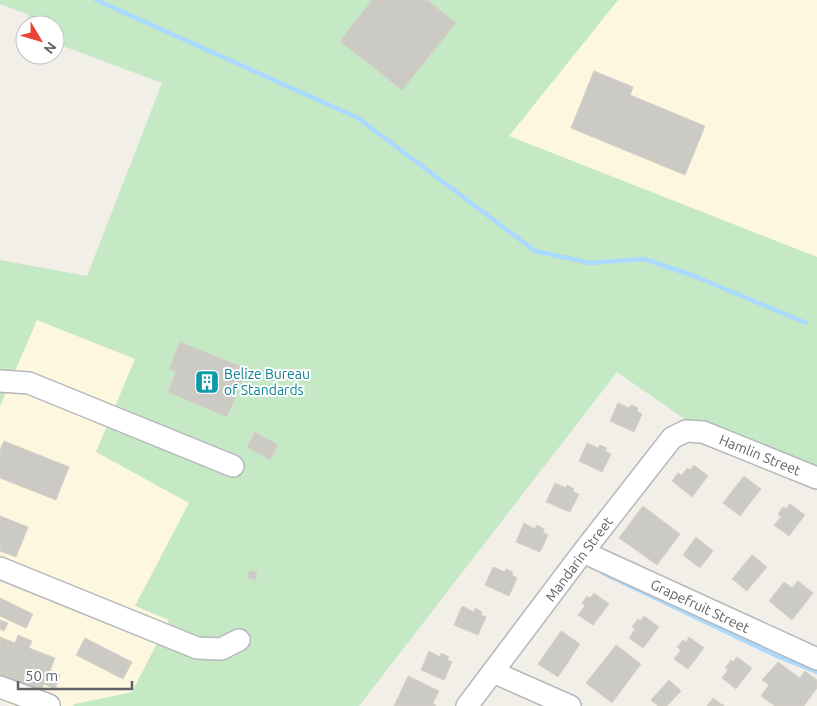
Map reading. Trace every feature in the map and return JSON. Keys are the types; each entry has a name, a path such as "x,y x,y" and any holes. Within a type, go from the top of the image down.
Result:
{"street":[{"path":"1,383 29,383 233,466"},
{"name":"Mandarin Street","path":"468,706 583,552 672,438 686,431 703,432"},
{"name":"Hamlin Street","path":"703,432 817,478"},
{"name":"Grapefruit Street","path":"583,552 817,659"},
{"path":"0,568 197,648 221,649 239,640"},
{"path":"493,672 570,706"},
{"path":"0,686 49,705"}],"shaded area":[{"path":"618,0 817,0 817,257 509,136"},
{"path":"37,320 135,359 96,452 189,503 136,606 169,620 132,693 75,704 73,706 13,706 0,701 0,406"}],"green space":[{"path":"0,0 618,0 509,136 817,257 817,478 703,432 617,372 359,706 73,706 132,692 169,620 135,606 189,503 96,452 135,359 37,320 0,406 0,260 87,276 162,83 65,47 65,15 29,15 0,4"}],"building":[{"path":"372,0 427,0 456,23 402,90 340,41"},
{"path":"594,71 633,87 630,95 705,126 685,175 571,128"},
{"name":"Belize Bureau of Standards","path":"180,342 247,369 227,417 168,392 176,372 169,369"},
{"path":"618,403 629,408 631,405 638,408 637,411 642,414 634,432 610,421"},
{"path":"255,432 278,445 270,460 247,447"},
{"path":"4,441 69,467 56,500 0,478 0,450"},
{"path":"587,443 598,448 600,445 607,448 605,451 611,454 602,472 579,461"},
{"path":"694,465 708,476 692,497 672,481 678,473 682,475 687,468 690,470"},
{"path":"744,476 761,489 740,516 723,503"},
{"path":"555,483 566,488 567,485 574,489 573,492 579,494 570,512 546,502"},
{"path":"790,504 805,515 789,536 774,525 781,517 778,514 783,507 786,509"},
{"path":"643,506 680,534 657,565 619,538"},
{"path":"0,516 28,527 16,557 0,551"},
{"path":"524,523 535,529 537,525 544,529 543,532 548,535 540,552 516,542"},
{"path":"696,537 713,551 700,568 683,555"},
{"path":"752,555 767,567 747,591 732,579"},
{"path":"493,567 505,572 506,569 513,572 512,575 517,578 509,596 485,585"},
{"path":"249,571 257,572 256,580 248,578"},
{"path":"798,581 813,593 792,620 769,601 784,582 792,588"},
{"path":"594,593 609,604 593,625 578,615 585,606 582,603 587,596 590,598"},
{"path":"0,598 33,614 26,628 0,616"},
{"path":"462,606 474,612 475,608 482,612 481,615 486,617 478,635 454,625"},
{"path":"644,616 659,627 643,648 629,638 635,629 632,627 638,619 640,621"},
{"path":"0,620 8,623 4,631 0,629"},
{"path":"561,631 580,644 558,677 538,664"},
{"path":"18,635 32,641 29,648 55,658 50,671 60,675 55,689 44,684 41,691 0,676 0,637 15,643"},
{"path":"689,637 704,648 688,669 674,659 681,650 677,647 683,640 686,642"},
{"path":"85,638 132,662 123,679 76,655"},
{"path":"616,645 641,664 612,703 586,683"},
{"path":"429,651 440,657 441,653 449,657 447,660 452,662 444,680 421,670"},
{"path":"737,657 752,668 736,689 722,678 728,670 725,668 731,660 733,662"},
{"path":"778,662 800,678 805,671 817,680 817,688 804,706 775,706 761,696 769,685 762,680"},
{"path":"408,676 439,691 433,703 436,706 394,706"},
{"path":"669,680 681,691 667,706 658,706 651,700"},
{"path":"713,698 724,706 707,706"}],"waterway":[{"path":"96,0 358,118 535,251 590,263 644,259 694,276 806,323"},
{"path":"603,573 777,656 817,672"}],"place":[{"name":"Belize Bureau of Standards","path":"207,382"}]}
